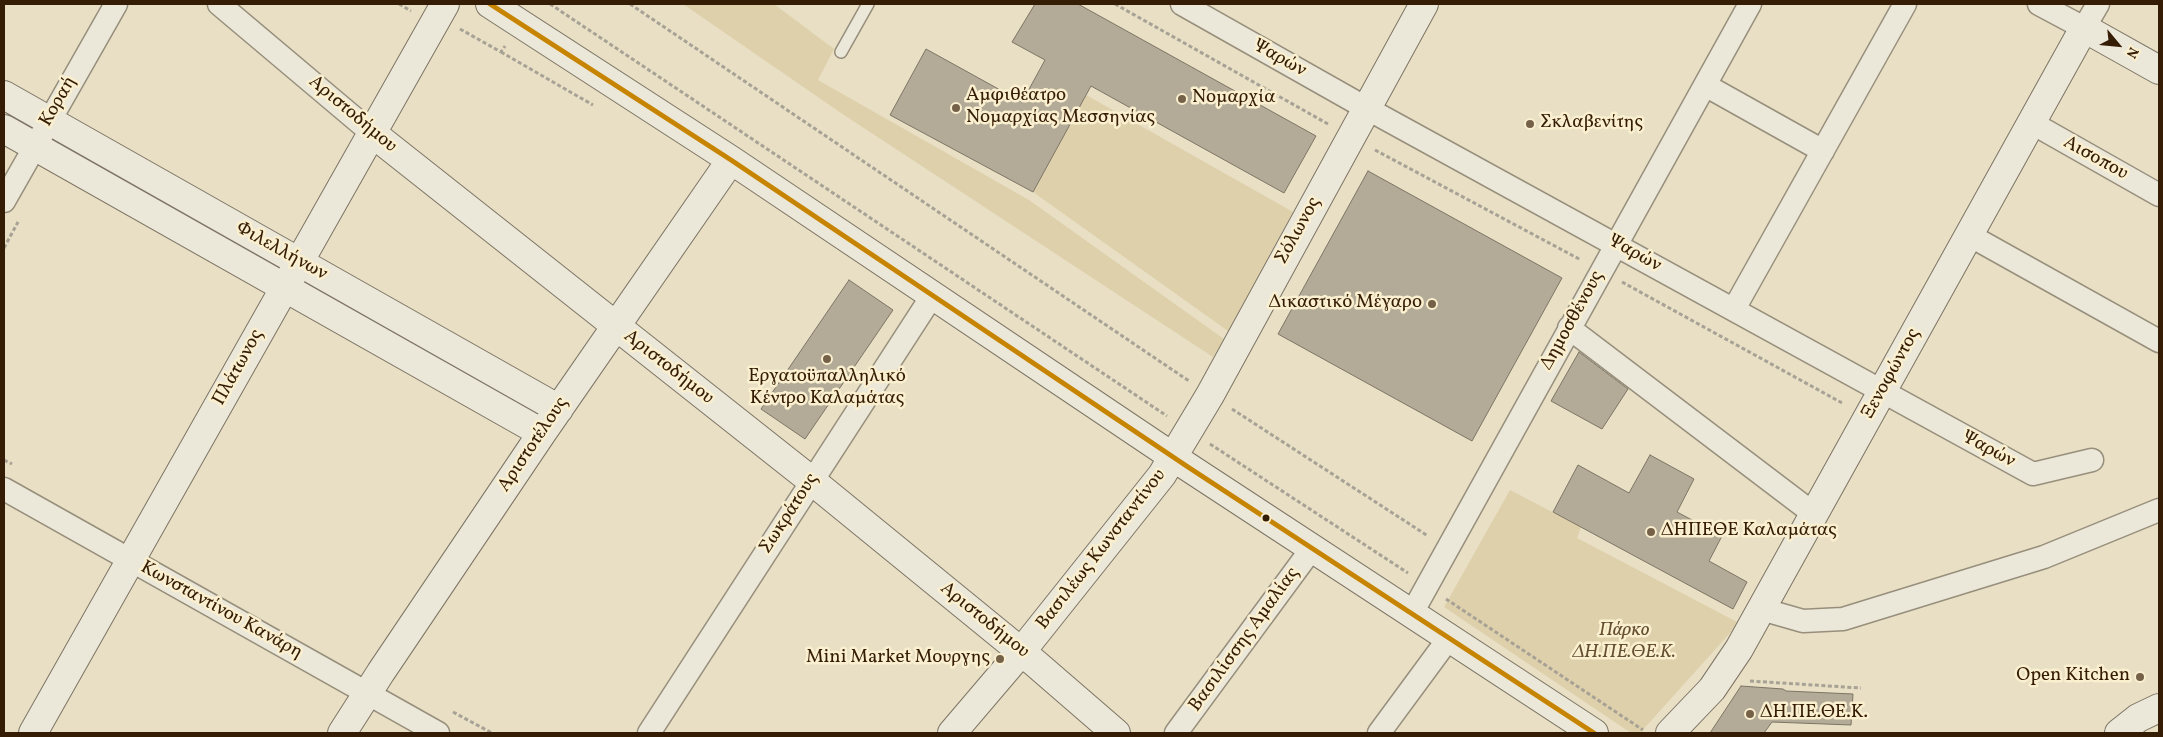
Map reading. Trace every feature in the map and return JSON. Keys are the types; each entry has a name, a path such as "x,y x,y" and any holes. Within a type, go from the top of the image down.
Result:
{"street":[{"name":"Κοραή","path":"4,201 116,4"},
{"name":"Αριστοδήμου","path":"219,4 372,133 616,328 812,481 1021,652 1116,733"},
{"name":"Πλάτωνος","path":"33,733 445,4"},
{"path":"490,4 731,160 1173,457 1594,733"},
{"name":"Ψαρών","path":"1182,4 1366,108 1734,309 1882,393 2033,474 2092,460"},
{"name":"Δημοσθένους","path":"1412,613 1750,4"},
{"path":"1734,309 1906,4"},
{"path":"2039,4 2159,70"},
{"name":"Ξενοφώντος","path":"1670,733 1698,706 1726,670 2098,4"},
{"name":"Σόλωνος","path":"1173,457 1210,395 1421,5"},
{"path":"1705,85 1823,151"},
{"name":"Φιλελλήνων","path":"4,95 559,408"},
{"name":"Αισοπου","path":"2032,123 2159,195"},
{"name":"Φιλελλήνων","path":"4,129 542,433"},
{"name":"Αριστοτέλους","path":"342,733 542,433 731,160"},
{"path":"1969,235 2159,340"},
{"name":"Σωκράτους","path":"649,733 932,296"},
{"path":"1570,328 1814,514"},
{"name":"Βασιλέως Κωνσταντίνου","path":"952,733 1021,652 1142,502 1173,457"},
{"name":"Κωνσταντίνου Κανάρη","path":"4,489 438,733"},
{"path":"1761,609 1803,621 1843,619 2044,557 2159,510"},
{"name":"Βασιλίσσης Αμαλίας","path":"1176,733 1313,547"},
{"path":"1379,733 1449,638"},
{"path":"2118,733 2138,718 2159,708"}],"lane":[{"path":"841,52 868,4"}],"path":[{"path":"550,4 1190,431 1648,733"},
{"path":"630,4 1210,395 1329,474 1448,548"},
{"path":"1115,4 1351,136 1868,417"},
{"path":"1749,681 1861,688"}],"green space":[{"path":"683,4 774,4 834,49 818,80 1029,200 1224,339 1213,357 841,113"},
{"path":"1086,95 1293,212 1228,331 1033,192"},
{"name":"Πάρκο ΔΗ.ΠΕ.ΘΕ.Κ.","path":"1510,490 1581,527 1577,538 1739,623 1640,733 1631,733 1444,607"}],"building":[{"name":"Νομαρχία","path":"1035,4 1078,4 1316,136 1284,193 1091,86 1033,192 890,115 926,49 1022,102 1045,60 1012,42"},
{"path":"1368,171 1562,278 1472,441 1278,334"},
{"name":"Εργατοϋπαλληλικό Κέντρο Καλαμάτας","path":"849,280 893,310 805,439 761,409"},
{"path":"1579,352 1628,389 1602,429 1551,401"},
{"name":"ΔΗΠΕΘΕ Καλαμάτας","path":"1650,455 1694,479 1677,512 1722,536 1709,561 1747,582 1733,609 1553,512 1578,465 1629,493"},
{"path":"1741,686 1783,689 1786,691 1853,694 1851,725 1772,722 1764,733 1710,733"}],"transit line":[{"path":"490,4 731,160 1188,467 1594,733"}],"place":[{"name":"Νομαρχία","path":"1182,99"},
{"name":"Αμφιθέατρο Νομαρχίας Μεσσηνίας","path":"956,108"},
{"name":"Σκλαβενίτης","path":"1530,124"},
{"name":"Δικαστικό Μέγαρο","path":"1432,304"},
{"name":"Εργατοϋπαλληλικό Κέντρο Καλαμάτας","path":"827,359"},
{"name":"ΔΗΠΕΘΕ Καλαμάτας","path":"1651,532"},
{"name":"Mini Market Μουργης","path":"1000,659"},
{"name":"Open Kitchen","path":"2140,677"},
{"name":"ΔΗ.ΠΕ.ΘΕ.Κ.","path":"1750,714"}]}
